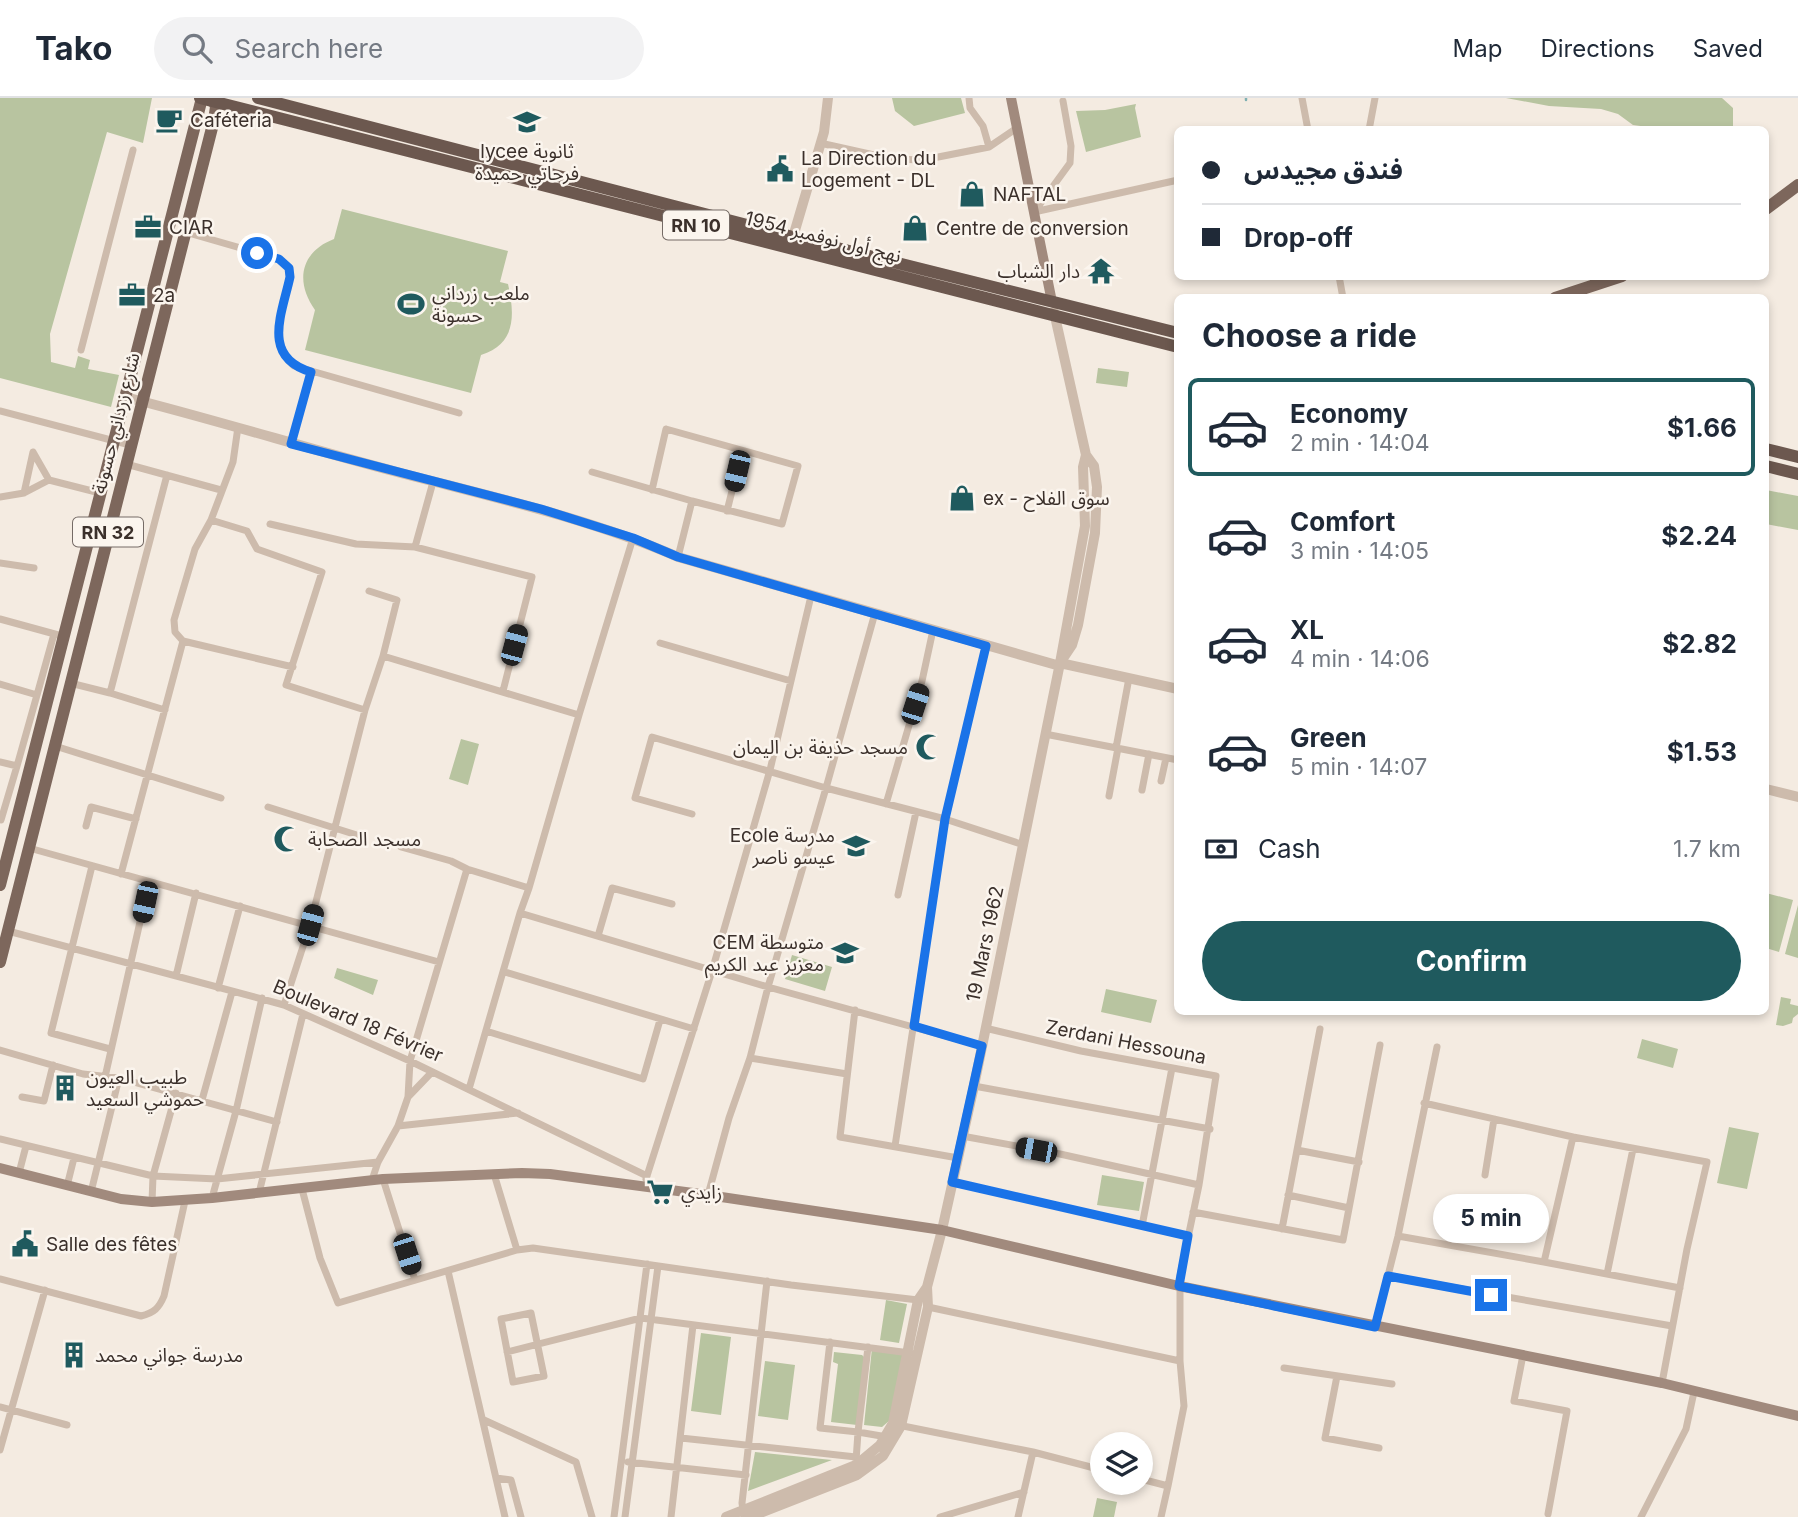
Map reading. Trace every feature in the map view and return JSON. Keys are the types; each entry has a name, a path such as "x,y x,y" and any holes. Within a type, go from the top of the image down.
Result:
{"highway":[{"name":"نهج أول نوفمبر 1954","path":"258,98 793,237 980,298 1174,346"},
{"name":"نهج أول نوفمبر 1954","path":"206,99 670,218 889,267 983,284 1174,332"},
{"path":"670,218 673,205"},
{"path":"980,298 983,284"},
{"path":"1769,450 1798,457"},
{"path":"1769,467 1798,474"}],"main road":[{"path":"1012,98 1052,302"},
{"name":"شارع زرداني حسونة","path":"0,885 58,635 100,493 169,226 206,99"},
{"name":"شارع زرداني حسونة","path":"0,962 4,930 28,852 214,120 206,99"},
{"path":"1769,207 1798,185"},
{"path":"169,226 185,232"},
{"path":"1567,294 1610,280"},
{"path":"36,739 55,744"},
{"path":"5,856 28,852"},
{"path":"0,1168 121,1199 152,1202 185,1201 377,1180 494,1174 550,1174 646,1182 708,1195 942,1230 1179,1286 1662,1383 1798,1416"}],"street":[{"path":"793,237 827,117 828,98"},
{"path":"969,98 970,108 983,126 989,147"},
{"path":"1302,98 1307,126"},
{"path":"1370,126 1375,98"},
{"path":"1034,212 1070,163 1071,146 1063,101"},
{"path":"820,143 909,161 923,160 989,147 1017,128"},
{"path":"81,351 133,150"},
{"path":"1034,212 1174,181"},
{"path":"185,232 279,259 289,268 290,277 277,335 286,358 294,366 459,413"},
{"name":"19 Mars 1962","path":"927,1287 974,1086 1060,664 1085,526 1083,467 1086,454 1052,302"},
{"path":"291,444 311,372"},
{"path":"125,397 291,444 541,509 633,538 678,557 986,646 1174,688"},
{"path":"0,411 130,445"},
{"path":"238,428 233,462 211,520 195,549 174,620 175,632 183,641 293,667"},
{"path":"592,472 652,490 727,511 782,524 798,466 666,429 652,490"},
{"path":"727,511 742,450"},
{"path":"24,494 33,452 49,480"},
{"path":"126,464 221,490"},
{"path":"110,693 167,475"},
{"path":"0,497 24,494 49,480 100,493"},
{"path":"415,547 433,482"},
{"path":"678,557 692,501"},
{"path":"211,520 247,531 257,550 322,572 286,685 365,709"},
{"path":"270,524 356,544 415,547 532,577 503,691"},
{"path":"469,1090 633,538"},
{"path":"0,563 34,568"},
{"path":"284,1005 310,925 365,709 383,656 397,600 369,591"},
{"path":"646,1182 712,971 769,770 811,596"},
{"path":"708,1195 729,1118 750,1058 875,613"},
{"path":"0,619 58,635 37,695 1,820 15,824"},
{"path":"886,804 922,681 933,630"},
{"path":"121,874 183,641"},
{"path":"660,643 791,681"},
{"path":"895,1146 945,819 986,646"},
{"path":"383,656 579,715"},
{"path":"1110,796 1129,678"},
{"path":"70,683 165,710"},
{"path":"0,684 37,695"},
{"path":"1045,734 1174,759"},
{"path":"692,814 635,798 652,737 945,819 1024,845"},
{"path":"55,744 221,798"},
{"path":"1142,790 1149,754"},
{"path":"1161,781 1166,758"},
{"path":"0,762 17,766"},
{"path":"1769,790 1798,797"},
{"path":"86,826 90,807 136,819"},
{"path":"268,807 360,836"},
{"path":"898,895 916,812"},
{"path":"401,847 529,888"},
{"path":"28,852 196,893 439,962"},
{"path":"92,866 51,1033 110,1049"},
{"path":"415,1280 377,1180 378,1162 398,1126 408,1097 411,1061 467,869"},
{"path":"104,1077 149,881"},
{"path":"598,936 612,888 672,904"},
{"path":"176,976 196,893"},
{"path":"218,988 240,906"},
{"path":"520,913 712,971 982,1046"},
{"name":"Boulevard 18 Février","path":"4,930 284,1005 411,1061 519,1113 646,1182"},
{"path":"505,972 694,1029"},
{"path":"202,1100 232,992"},
{"path":"212,1198 236,1111 262,998"},
{"path":"855,1010 840,1137 958,1157"},
{"path":"259,1193 303,1014"},
{"path":"486,1031 643,1079 660,1020"},
{"name":"Zerdani Hessouna","path":"985,1028 1081,1051 1216,1076 1210,1129 1179,1286 1180,1361 1184,1406 1161,1517"},
{"path":"1282,1229 1320,1030"},
{"path":"1193,1212 1343,1240 1380,1045"},
{"path":"1375,1327 1398,1236 1437,1047"},
{"path":"0,1050 83,1074 119,1078 276,1122"},
{"path":"750,1058 846,1074"},
{"path":"22,1097 44,1101 53,1065"},
{"path":"1142,1226 1172,1068"},
{"path":"408,1097 432,1072"},
{"path":"91,1192 119,1078"},
{"path":"974,1086 1210,1129"},
{"path":"152,1202 153,1176 176,1093"},
{"path":"1424,1103 1573,1137 1707,1162 1679,1288 1662,1383"},
{"path":"398,1126 519,1113"},
{"path":"1485,1175 1494,1119"},
{"path":"962,1136 1060,1154 1199,1185"},
{"path":"1544,1262 1573,1137"},
{"path":"0,1139 153,1176 217,1179 378,1162"},
{"path":"19,1173 26,1146"},
{"path":"1607,1274 1633,1149"},
{"path":"1297,1150 1359,1162"},
{"path":"67,1186 74,1158"},
{"path":"494,1174 517,1250"},
{"path":"952,1182 1188,1236"},
{"path":"302,1189 320,1258 338,1303 517,1250 542,1249 918,1300"},
{"path":"1288,1195 1349,1208"},
{"path":"0,1279 141,1316 151,1314 158,1309 164,1296 185,1201"},
{"path":"1398,1236 1679,1288"},
{"path":"614,1517 647,1264"},
{"path":"625,1517 658,1266"},
{"path":"448,1270 505,1517"},
{"path":"1388,1276 1672,1326"},
{"path":"745,1515 746,1475 767,1281"},
{"path":"913,1353 918,1300 927,1287"},
{"path":"745,1515 883,1457 897,1424 913,1353 928,1307 927,1287"},
{"path":"0,1450 45,1290"},
{"path":"928,1307 1180,1361"},
{"path":"531,1313 544,1376 513,1382 507,1352 501,1319 531,1313"},
{"path":"507,1352 641,1318 913,1353"},
{"path":"671,1517 692,1325"},
{"path":"830,1342 820,1428 890,1438"},
{"path":"857,1466 858,1432 869,1347"},
{"path":"1522,1355 1514,1401 1567,1411 1548,1514"},
{"path":"1284,1368 1392,1384"},
{"path":"1336,1376 1325,1438 1379,1448"},
{"path":"1641,1517 1686,1429 1694,1392"},
{"path":"0,1407 67,1425"},
{"path":"484,1420 576,1462 592,1517"},
{"path":"897,1424 1033,1452 1090,1467"},
{"path":"681,1438 749,1444 857,1466"},
{"path":"1018,1517 1033,1452"},
{"path":"621,1461 746,1475"},
{"path":"726,1517 745,1515 782,1504 857,1466"},
{"path":"496,1478 511,1480 521,1517"},
{"path":"1153,1482 1168,1486"},
{"path":"940,1517 1024,1492"},
{"path":"775,1517 782,1504"}],"green space":[{"path":"0,98 152,98 143,143 107,132 50,334 51,362 75,368 78,356 90,360 88,369 119,375 111,407 0,378"},
{"path":"892,98 961,98 965,113 914,126 895,111"},
{"path":"1506,98 1722,98 1733,108 1733,126 1640,126 1633,125 1618,114 1601,109 1549,106"},
{"path":"1136,104 1141,137 1086,152 1076,111 1105,110"},
{"name":"ملعب زرداني حسونة","path":"342,209 508,251 500,282 508,284 512,307 510,327 501,344 481,355 471,393 305,350 315,310 305,289 304,269 314,252 334,239"},
{"path":"1098,368 1129,372 1127,387 1096,383"},
{"path":"1769,491 1798,496 1798,530 1769,525"},
{"path":"461,739 479,744 468,785 449,779"},
{"path":"1769,894 1793,900 1779,952 1769,949"},
{"path":"1798,905 1798,958 1785,954"},
{"path":"792,955 832,967 825,991 785,979"},
{"path":"337,968 378,980 373,995 334,978"},
{"path":"1106,989 1157,1000 1151,1023 1101,1012"},
{"path":"1781,997 1791,999 1790,1004 1798,1006 1798,1014 1792,1023 1783,1026 1776,1025"},
{"path":"1642,1039 1678,1049 1673,1068 1637,1058"},
{"path":"1729,1127 1759,1133 1747,1189 1717,1183"},
{"path":"1102,1175 1144,1182 1139,1211 1097,1205"},
{"path":"886,1300 907,1304 899,1343 880,1340"},
{"path":"701,1333 731,1337 721,1415 691,1411"},
{"path":"872,1348 904,1353 889,1421 882,1427 864,1425"},
{"path":"834,1352 864,1357 857,1425 831,1422 838,1364 833,1362"},
{"path":"765,1361 795,1365 788,1420 758,1416"},
{"path":"755,1452 832,1460 748,1491"},
{"path":"1097,1498 1117,1502 1114,1517 1093,1517"}],"place":[{"name":"Caféteria","path":"169,120"},
{"name":"lycee ثانوية فرحاتي حميدة","path":"527,122"},
{"name":"La Direction du Logement - DL","path":"780,169"},
{"name":"NAFTAL","path":"972,194"},
{"name":"CIAR","path":"148,227"},
{"name":"Centre de conversion","path":"915,228"},
{"name":"دار الشباب","path":"1101,271"},
{"name":"2a","path":"132,295"},
{"name":"ملعب زرداني حسونة","path":"411,304"},
{"name":"ex - سوق الفلاح","path":"962,498"},
{"name":"مسجد حذيفة بن اليمان","path":"929,747"},
{"name":"مسجد الصحابة","path":"287,839"},
{"name":"Ecole مدرسة عيسو ناصر","path":"856,846"},
{"name":"CEM متوسطة معزيز عبد الكريم","path":"845,953"},
{"name":"طبيب العيون حموشي السعيد","path":"65,1088"},
{"name":"زايدي","path":"660,1192"},
{"name":"Salle des fêtes","path":"25,1244"},
{"name":"مدرسة جواني محمد","path":"74,1355"}],"route":[{"path":"257,253 279,259 289,268 290,277 277,335 286,358 294,366 311,372 291,444 541,509 633,538 678,557 986,646 945,819 914,1026 982,1046 952,1182 1188,1236 1179,1286 1375,1327 1388,1276 1491,1295"}]}
